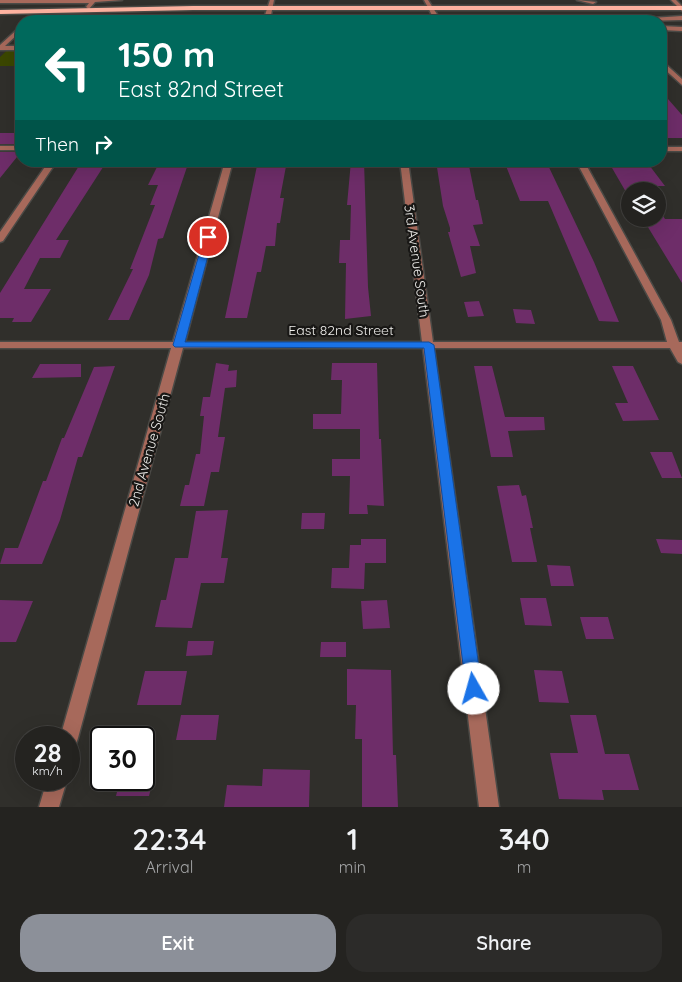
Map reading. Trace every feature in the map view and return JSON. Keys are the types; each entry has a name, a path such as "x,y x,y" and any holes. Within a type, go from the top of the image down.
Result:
{"main road":[{"path":"0,12 90,5 270,8 682,8"},
{"path":"598,8 603,14"},
{"path":"628,8 634,14"},
{"path":"268,15 658,15"},
{"path":"667,15 682,16"},
{"path":"0,18 15,18"}],"street":[{"path":"0,5 90,5 120,0"},
{"path":"268,15 272,0"},
{"path":"426,0 435,14"},
{"path":"579,0 592,1 598,8"},
{"path":"673,0 682,8"},
{"path":"0,1 90,5"},
{"path":"667,18 682,16"},
{"path":"667,21 672,22 680,29"},
{"path":"667,28 680,29"},
{"path":"8,32 15,31"},
{"path":"0,48 15,34"},
{"path":"0,48 15,48"},
{"path":"667,68 682,83"},
{"path":"0,148 15,148"},
{"path":"667,149 682,149"},
{"path":"0,238 49,167"},
{"name":"2nd Avenue South","path":"72,726 227,167"},
{"name":"3rd Avenue South","path":"405,167 489,807"},
{"path":"583,167 666,320 678,345 682,360"},
{"name":"East 82nd Street","path":"0,345 678,345"},
{"path":"50,807 54,791"}],"green space":[{"path":"15,43 15,66 0,66 0,57"}],"building":[{"path":"667,98 682,115 682,138 667,138"},
{"path":"0,133 15,133 15,144 0,144"},
{"path":"0,152 15,152 15,159 0,178"},
{"path":"78,167 103,167 56,240 69,240 60,258 40,258 24,289 51,289 31,322 12,322 14,318 0,318 0,293"},
{"path":"157,167 187,167 163,238 158,239 149,275 129,320 108,320 133,269 130,269 155,205 150,205 158,185 148,185"},
{"path":"257,167 286,167 280,198 284,198 280,223 277,223 275,246 266,246 261,272 257,272 247,318 225,318"},
{"path":"350,167 364,167 368,287 371,316 345,319 346,263 339,263 340,240 350,240 351,205 347,205"},
{"path":"437,167 469,167 483,224 473,225 480,246 470,246 476,273 461,277 448,232 450,232 450,228 443,206"},
{"path":"506,167 549,167 594,262 619,322 599,321 548,201 520,201"},
{"path":"611,167 651,167 662,182 621,183"},
{"path":"666,219 682,219 682,283 648,227 666,227"},
{"path":"479,301 484,316 468,317 464,302"},
{"path":"513,309 531,310 535,324 516,323"},
{"path":"216,363 229,365 228,371 237,370 236,387 225,388 218,437 225,437 219,472 211,472 204,506 180,506 185,485 189,485 196,454 200,454 204,416 200,416 203,397 210,397"},
{"path":"332,363 377,363 379,439 381,439 384,506 367,505 368,514 349,514 350,476 332,476 332,459 360,459 360,429 313,429 313,414 341,414 342,380 331,380"},
{"path":"40,364 81,364 81,377 32,378"},
{"path":"115,366 82,457 78,457 60,520 42,564 0,564 5,548 18,548 43,481 46,481 62,438 64,438 94,367"},
{"path":"474,366 492,366 505,417 544,417 545,430 508,431 513,457 491,457"},
{"path":"612,366 633,366 659,420 623,421 615,403 628,403"},
{"path":"650,452 672,452 682,478 662,478"},
{"path":"519,485 522,496 526,495 533,528 530,528 537,562 512,562 497,486"},
{"path":"228,510 221,558 228,558 224,583 201,583 192,628 155,627 161,600 166,600 175,558 188,558 196,511"},
{"path":"302,513 325,513 324,529 301,529"},
{"path":"361,539 386,539 386,563 365,563 364,589 331,588 332,568 349,568 350,545 361,545"},
{"path":"656,539 682,540 682,554 661,553"},
{"path":"547,565 570,566 574,586 551,586"},
{"path":"520,598 546,598 552,626 525,625"},
{"path":"0,600 33,601 16,642 0,642"},
{"path":"387,600 390,628 363,629 361,601"},
{"path":"580,617 608,617 614,639 586,639"},
{"path":"188,641 214,641 212,655 186,656"},
{"path":"321,642 346,642 346,657 320,657"},
{"path":"347,669 391,670 393,755 396,755 398,807 362,807 362,739 355,739 356,705 347,705"},
{"path":"534,670 562,671 569,703 539,702"},
{"path":"145,671 187,671 181,705 137,705"},
{"path":"181,715 219,715 216,740 176,740"},
{"path":"570,715 596,715 605,754 629,754 639,790 602,790 604,800 559,799 550,753 578,753"},
{"path":"263,769 310,770 309,807 224,807 227,785 262,786"},
{"path":"117,791 150,791 149,796 116,796"}],"route":[{"path":"208,237 178,345 429,345 474,689"}]}
